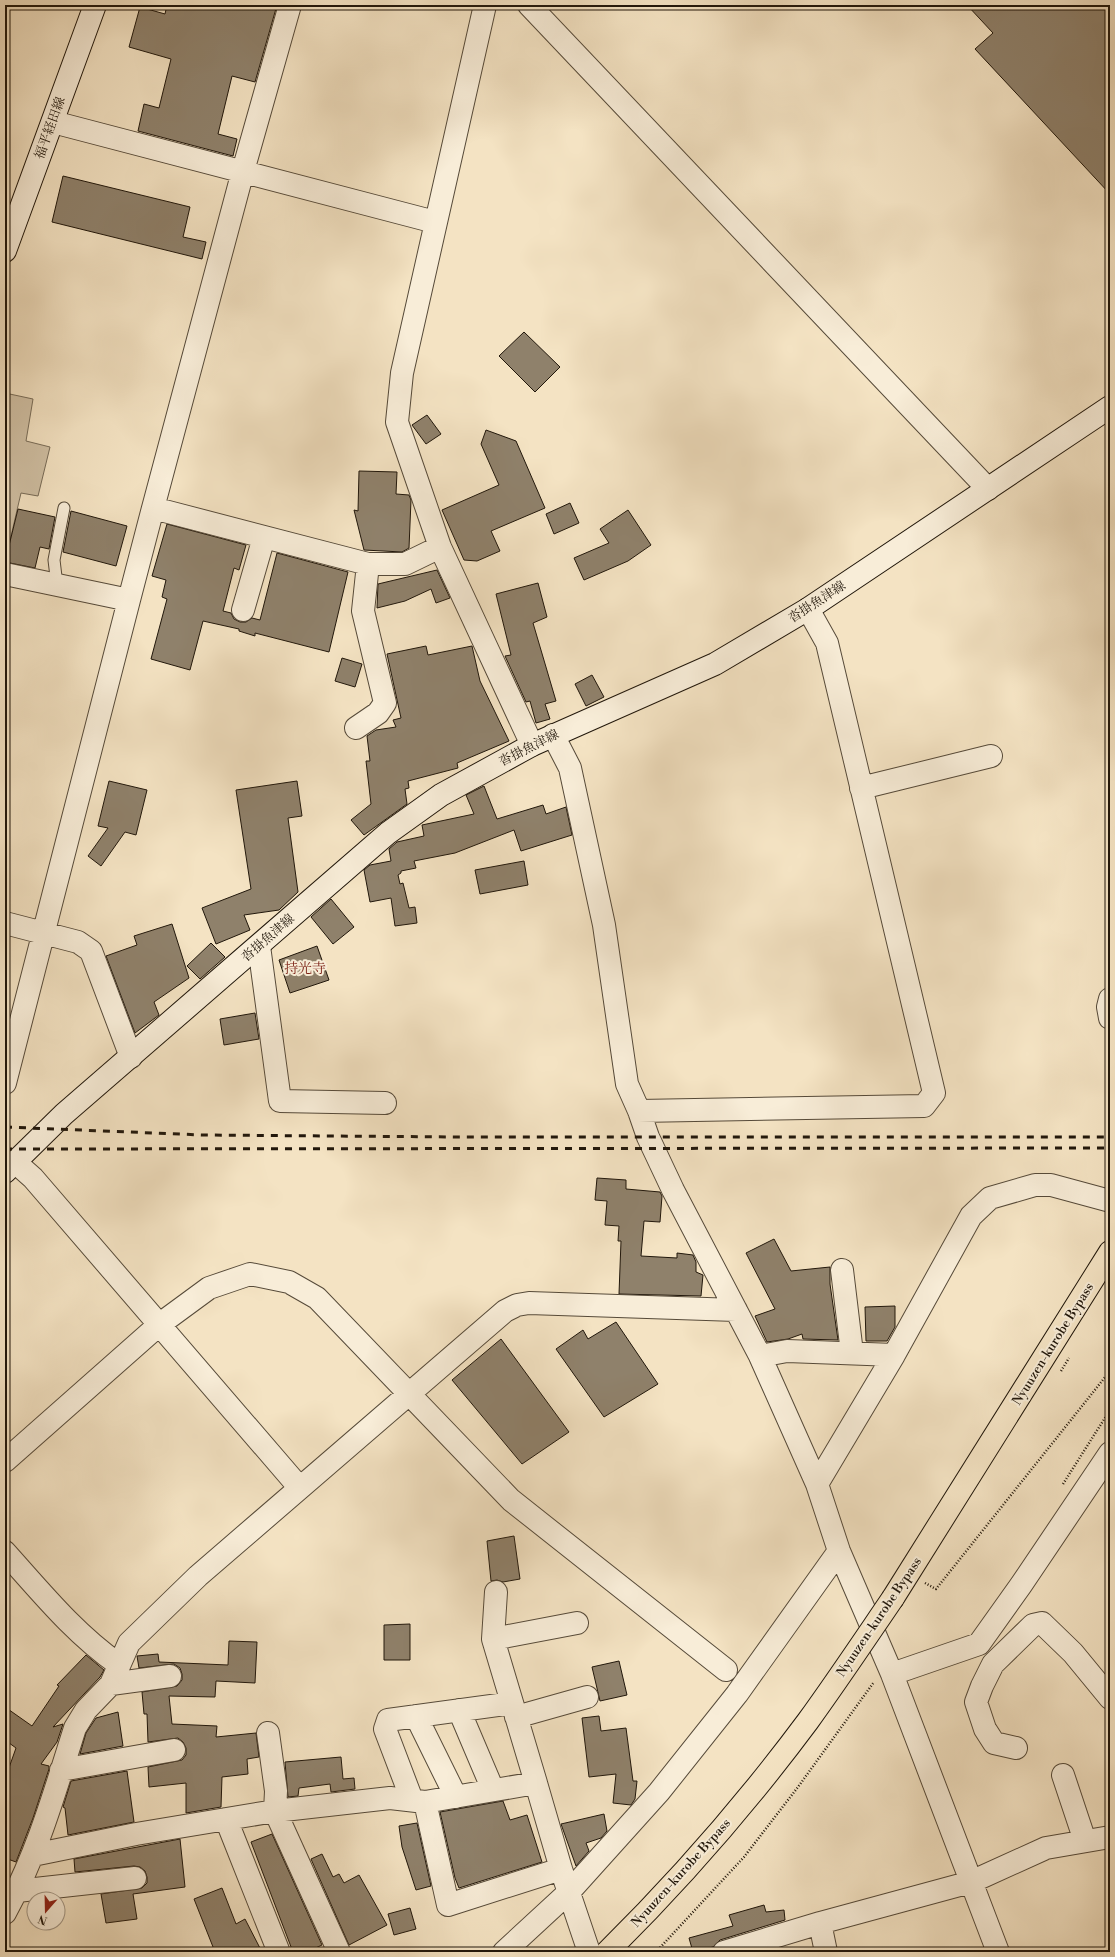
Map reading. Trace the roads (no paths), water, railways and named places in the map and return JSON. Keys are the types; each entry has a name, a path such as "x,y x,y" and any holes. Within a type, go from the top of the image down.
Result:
{"highway":[{"name":"Nyuuzen-kurobe Bypass","path":"607,1952 648,1912 718,1834 808,1721 893,1598 1110,1252"}],"street":[{"name":"福平経田線","path":"5,251 95,5"},
{"path":"5,1083 153,508 243,171 290,5"},
{"path":"485,5 402,373 397,422 440,547 532,745"},
{"path":"529,5 988,489"},
{"path":"53,122 435,222"},
{"name":"沓掛魚津線","path":"10,1167 64,1114 388,833 440,795 532,745 715,664 808,609 1110,407"},
{"path":"153,508 368,564 405,564 440,547"},
{"path":"243,610 264,537"},
{"path":"356,728 378,713 385,703 363,611 368,564"},
{"path":"5,574 129,600"},
{"path":"639,1111 924,1106 934,1093 827,643 808,609"},
{"path":"553,735 570,768 604,925 627,1084 639,1111 648,1137 673,1190 760,1356 817,1484 839,1551 890,1669 998,1952"},
{"path":"861,788 991,756"},
{"path":"5,923 78,942 91,951 131,1057"},
{"path":"259,946 280,1101 385,1103"},
{"path":"1110,999 1108,1007 1110,1018"},
{"path":"10,1167 33,1178 299,1487"},
{"path":"817,1484 894,1355 971,1216 990,1198 1035,1185 1051,1185 1110,1201"},
{"path":"842,1270 852,1353"},
{"path":"5,1461 160,1324 209,1288 250,1274 289,1282 317,1298 511,1500 726,1670"},
{"path":"5,1913 17,1891 33,1855 75,1728 86,1710 115,1674 129,1643 198,1576 299,1487 410,1394 505,1311 517,1305 529,1303 736,1310"},
{"path":"760,1356 787,1351 894,1355"},
{"path":"890,1669 978,1644 1021,1585 1110,1453"},
{"path":"504,1952 569,1892 659,1792 737,1694 839,1551"},
{"path":"5,1552 65,1620 94,1648 115,1674 170,1676"},
{"path":"496,1592 493,1639 561,1869 589,1952"},
{"path":"493,1639 577,1623"},
{"path":"1016,1748 994,1743 985,1729 976,1702 993,1664 1033,1625 1042,1623 1073,1654 1110,1698"},
{"path":"561,1869 448,1905 418,1801 385,1729 388,1720 459,1710 514,1710 587,1697"},
{"path":"459,1710 493,1790"},
{"path":"416,1716 456,1797"},
{"path":"268,1733 276,1791 275,1811 338,1952"},
{"path":"61,1770 174,1750"},
{"path":"1063,1775 1085,1841"},
{"path":"33,1855 136,1834 275,1811 390,1798 418,1801 456,1797 536,1783"},
{"path":"226,1819 278,1950 276,1952"},
{"path":"724,1952 820,1923 971,1882 1046,1848 1110,1837"},
{"path":"17,1891 135,1878"},
{"path":"820,1923 826,1952"}],"lane":[{"path":"57,585 54,560 64,508"}],"railway":[{"path":"5,1127 203,1135 459,1137 1110,1137"},
{"path":"5,1149 1110,1148"}],"district":[{"name":"持光寺","path":"305,969"}]}
